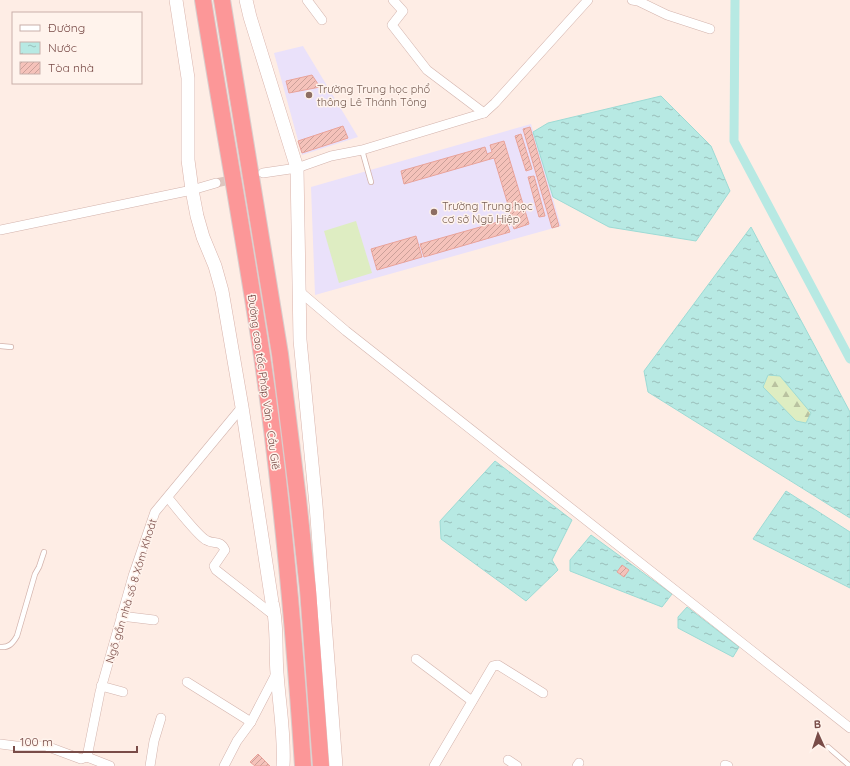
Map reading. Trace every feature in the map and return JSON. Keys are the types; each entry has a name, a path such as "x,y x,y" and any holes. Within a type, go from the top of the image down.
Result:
{"highway":[{"name":"Đường cao tốc Pháp Vân - Cầu Giẽ","path":"203,0 262,357 281,504 298,684 303,766"},
{"name":"Đường cao tốc Pháp Vân - Cầu Giẽ","path":"222,0 282,369 308,590 321,766"}],"street":[{"path":"176,0 188,78 188,160 192,190 203,237 215,266 222,291 242,407 272,602 276,618 276,672 284,748 283,766"},
{"path":"246,0 297,168 300,340 316,505 336,766"},
{"path":"307,0 322,20"},
{"path":"393,0 403,11 392,26 427,70 484,113"},
{"path":"263,173 297,168 331,156 362,150 484,113 495,103 588,0"},
{"path":"632,0 710,29"},
{"path":"0,230 216,184"},
{"path":"299,290 335,323 850,728"},
{"name":"Ngõ gần nhà số 8 Xóm Khoát","path":"87,757 101,686 133,576 155,512 242,407"},
{"path":"168,498 206,541 219,542 223,546 224,550 214,566 216,570 276,618"},
{"path":"121,616 154,620"},
{"path":"416,658 472,701"},
{"path":"434,766 492,666 498,665 543,693"},
{"path":"224,766 237,741 250,722 276,672"},
{"path":"187,682 250,722"},
{"path":"101,686 124,692"},
{"path":"150,766 154,741 161,718"},
{"path":"0,744 16,746 46,746 80,759 87,757 110,766"},
{"path":"508,760 517,766"}],"lane":[{"path":"362,150 371,182"},
{"path":"0,346 11,347"},
{"path":"0,647 11,644 17,636 35,574 44,552"},
{"path":"828,747 850,766"}],"shaded area":[{"name":"Trường Trung học phổ thông Lê Thánh Tông","path":"303,46 358,137 302,155 274,53"},
{"name":"Trường Trung học cơ sở Ngũ Hiệp","path":"531,124 561,226 315,295 311,187"}],"green space":[{"path":"356,221 372,273 339,283 324,231"},
{"path":"768,375 780,375 811,413 806,423 796,421 763,387"}],"water":[{"path":"661,96 711,146 730,191 696,241 609,227 553,197 533,132 548,123"},
{"path":"751,227 850,412 850,518 648,392 644,371","holes":["768,375 780,376 811,413 806,423 796,421 763,387"]},
{"path":"495,461 572,520 552,560 558,570 526,601 441,539 440,521"},
{"path":"786,491 850,532 850,588 753,539"},
{"path":"591,535 672,594 662,607 570,571 570,560"},
{"path":"687,607 739,647 733,657 678,628 678,617"}],"building":[{"path":"312,75 320,87 289,93 286,81"},
{"path":"343,126 348,138 302,153 298,141"},
{"path":"530,127 559,226 552,228 523,129"},
{"path":"521,134 532,169 526,171 515,136"},
{"path":"504,141 529,224 514,229 512,223 507,224 510,232 424,257 420,244 512,218 494,158 404,184 401,171 485,147 487,154 492,152 490,145"},
{"path":"534,176 545,216 539,217 528,177"},
{"path":"416,236 422,257 377,270 371,249"},
{"path":"622,565 629,570 624,577 617,572"},
{"path":"258,754 270,766 255,766 250,762"}],"waterway":[{"path":"735,0 734,141 850,359"}],"tunnel":[{"path":"216,183 254,175"}],"place":[{"name":"Trường Trung học phổ thông Lê Thánh Tông","path":"309,95"},
{"name":"Trường Trung học cơ sở Ngũ Hiệp","path":"434,212"}]}
